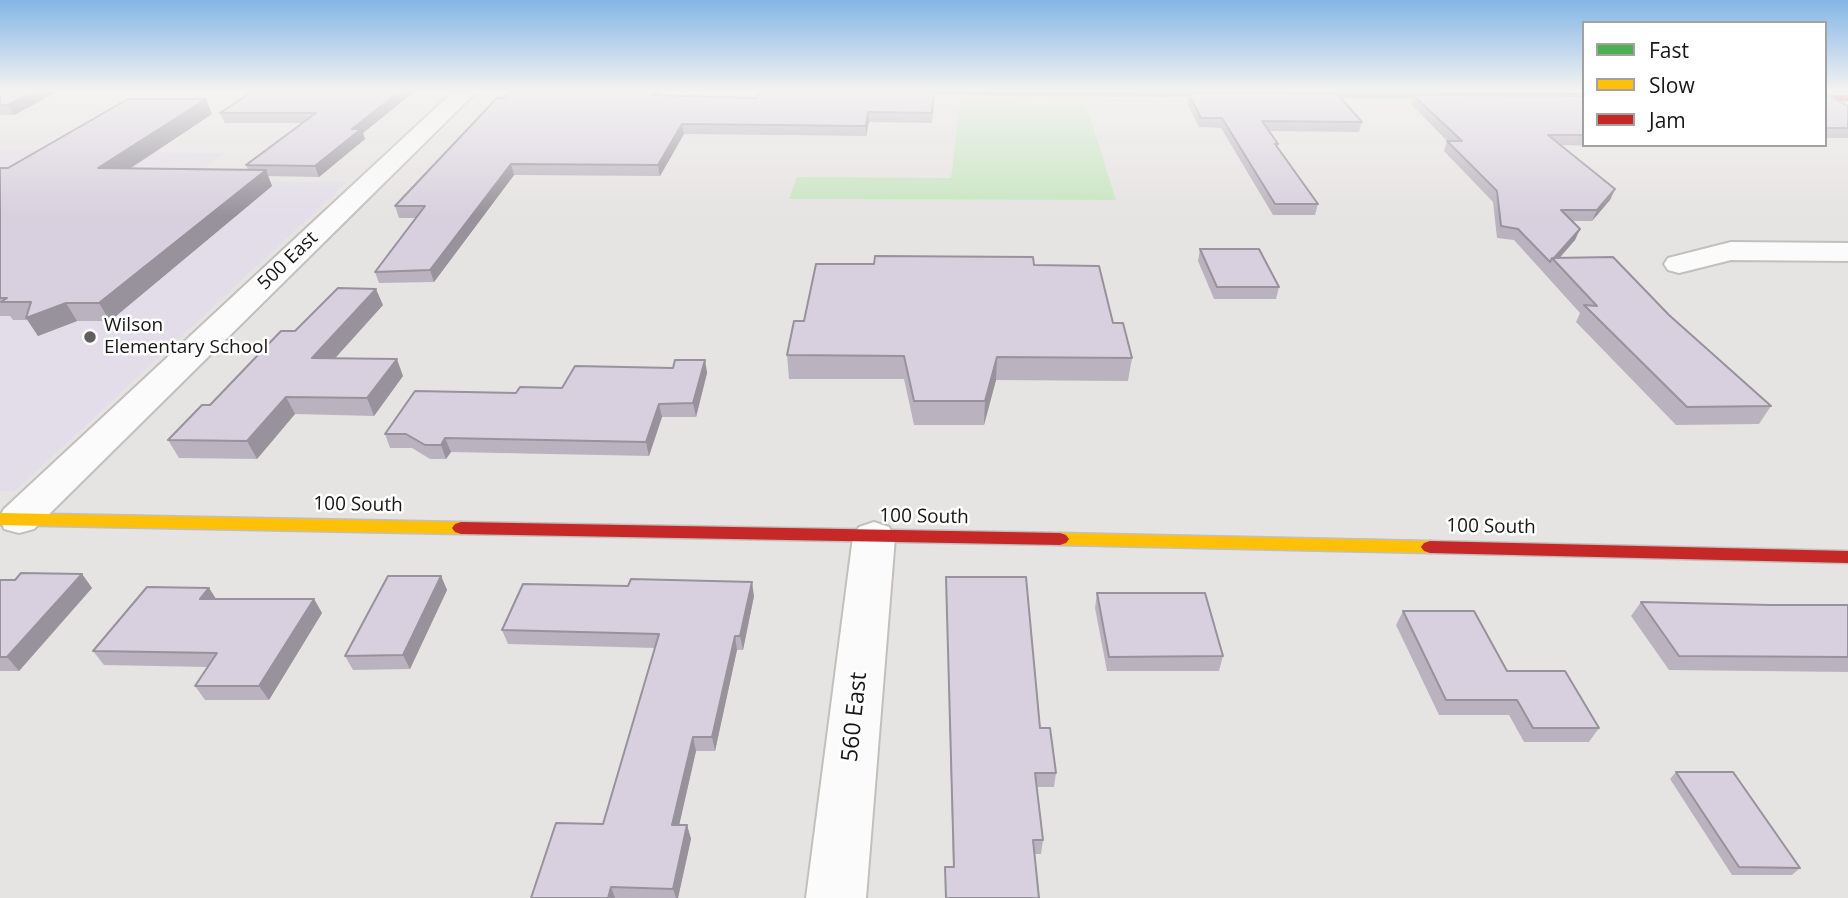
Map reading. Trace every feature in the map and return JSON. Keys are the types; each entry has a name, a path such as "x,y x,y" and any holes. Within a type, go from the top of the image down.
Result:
{"street":[{"name":"500 East","path":"9,519 421,133"},
{"path":"1679,264 1731,251 1848,252"},
{"name":"100 South","path":"9,519 1244,542 1848,558"},
{"name":"560 East","path":"836,898 874,537"}],"shaded area":[{"name":"Wilson Elementary School","path":"0,151 225,153 186,182 347,182 15,491 0,491"}],"green space":[{"path":"956,133 1095,133 1116,200 789,199 797,177 951,178"}],"building":[{"path":"69,133 153,133 98,168 266,170 99,303 66,303 26,318 31,302 1,302 7,298 0,298 0,168 8,168"},
{"path":"289,133 356,133 315,166 246,165"},
{"path":"464,133 677,133 658,165 511,164 430,270 375,272 425,206 395,206"},
{"path":"1231,133 1270,133 1278,144 1275,144 1318,204 1275,204"},
{"path":"1453,133 1582,133 1548,135 1615,189 1597,210 1561,210 1580,229 1550,262 1518,229 1501,226 1497,191 1447,141 1462,141"},
{"path":"1200,249 1259,249 1279,287 1217,287"},
{"path":"875,256 1033,257 1034,265 1099,266 1113,323 1123,323 1132,358 997,357 985,401 914,401 904,356 787,355 794,321 804,321 816,264 874,264"},
{"path":"1613,257 1669,315 1771,406 1687,407 1584,305 1597,306 1552,258"},
{"path":"338,288 376,289 312,358 397,359 367,398 286,397 247,441 168,440 202,405 210,405 281,331 295,331"},
{"path":"675,360 705,360 693,403 659,404 646,442 445,438 441,445 425,445 406,434 385,434 415,391 516,393 520,387 562,388 575,366 673,368"},
{"path":"21,573 82,574 7,657 0,657 0,580 15,580"},
{"path":"388,576 441,576 403,655 345,656"},
{"path":"946,577 1026,577 1040,728 1050,728 1056,773 1035,773 1043,840 1033,840 1039,898 946,898 945,867 954,867"},
{"path":"631,579 752,582 740,636 735,636 712,737 693,737 672,825 687,825 673,889 611,887 608,898 531,898 556,823 603,824 659,634 502,630 523,584 628,586"},
{"path":"147,587 209,588 200,599 314,599 259,686 195,686 217,653 93,651"},
{"path":"1097,593 1205,593 1223,656 1109,657"},
{"path":"1641,602 1848,605 1848,657 1679,656"},
{"path":"1403,611 1474,611 1507,671 1565,671 1599,728 1533,728 1517,700 1446,700"},
{"path":"1676,772 1733,772 1800,868 1739,867"}],"traffic: slow":[{"path":"0,519 461,528"},
{"path":"1060,539 1430,547"}],"traffic: jam":[{"path":"461,528 1060,539"},
{"path":"1430,547 1848,557"}],"place":[{"name":"Wilson Elementary School","path":"90,337"}]}
